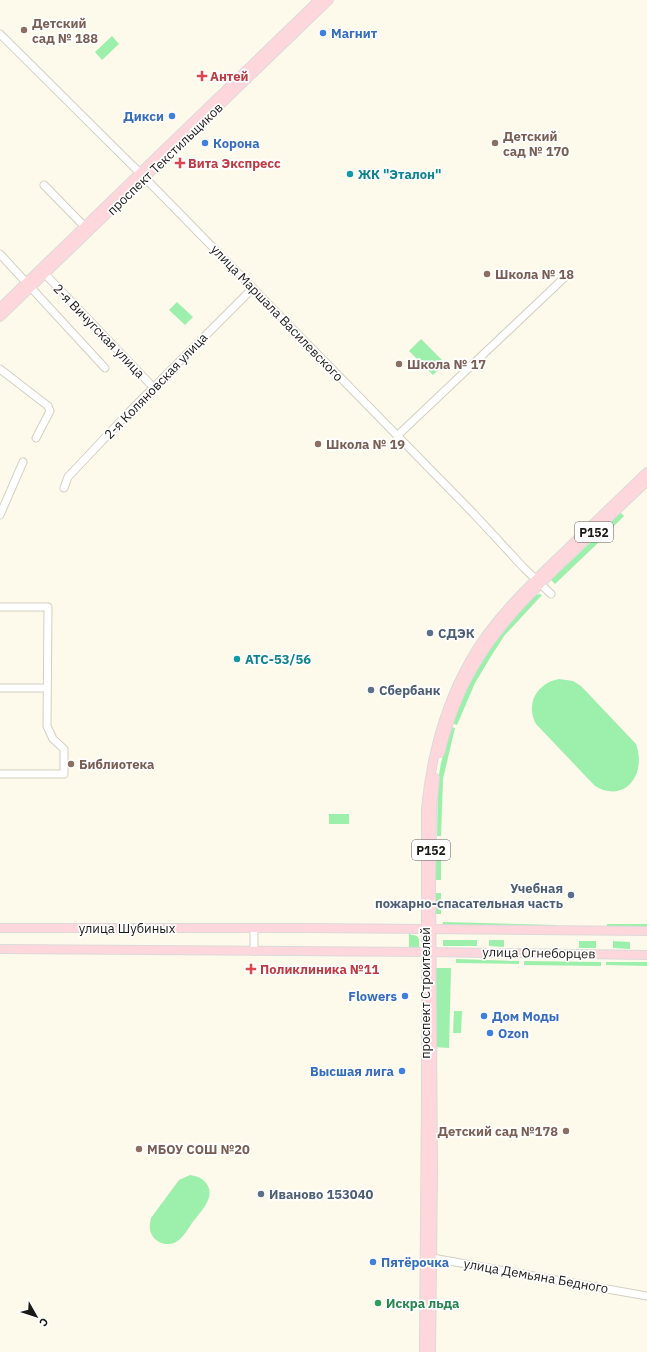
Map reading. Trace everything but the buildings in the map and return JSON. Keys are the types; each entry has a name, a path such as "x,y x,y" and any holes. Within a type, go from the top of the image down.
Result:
{"main road":[{"name":"проспект Текстильщиков","path":"0,308 45,274 319,0"},
{"name":"проспект Текстильщиков","path":"0,317 85,227 143,175 329,0"},
{"name":"проспект Строителей","path":"424,1352 428,1257 428,929 432,808 436,772 444,737 460,694 477,661 491,640 538,582 647,472"},
{"name":"проспект Строителей","path":"538,582 647,481"},
{"name":"улица Шубиных","path":"0,928 428,929"},
{"name":"улица Огнеборцев","path":"428,929 647,931"},
{"name":"улица Шубиных","path":"0,949 428,952"},
{"name":"улица Огнеборцев","path":"428,952 647,955"},
{"name":"проспект Строителей","path":"428,1257 431,1352"}],"street":[{"name":"улица Маршала Василевского","path":"0,34 143,175 551,594"},
{"path":"0,45 6,39"},
{"path":"44,185 85,227"},
{"path":"0,254 106,368"},
{"name":"2-я Вичугская улица","path":"45,274 154,388"},
{"path":"397,436 565,277"},
{"name":"2-я Коляновская улица","path":"64,488 68,477 253,288"},
{"path":"0,369 48,406 50,411 36,438"},
{"path":"0,515 23,462"},
{"path":"0,607 48,607 46,688 47,726 53,739 64,749 64,774 0,774"},
{"path":"0,688 46,688"},
{"path":"254,928 254,951"},
{"name":"улица Демьяна Бедного","path":"428,1257 647,1296"}],"green space":[{"path":"112,36 119,44 102,60 95,52"},
{"path":"177,302 193,317 185,325 169,310"},
{"path":"421,339 445,363 433,375 409,351"},
{"path":"620,512 624,516 602,538 598,534"},
{"path":"592,541 598,543 555,584 551,580"},
{"path":"539,594 542,595 504,636 475,683 457,725 452,723 470,682 500,633 525,604"},
{"path":"559,679 573,681 581,686 636,744 639,755 636,775 631,783 624,789 606,791 595,786 536,724 532,709 535,696 545,685 551,681"},
{"path":"451,727 455,728 443,779 441,836 437,836 438,781 441,763"},
{"path":"329,814 349,814 349,824 329,824"},
{"path":"436,843 441,843 441,880 435,880"},
{"path":"435,893 441,893 441,914 434,914"},
{"path":"443,922 555,925 555,929 442,927"},
{"path":"607,924 647,924 647,928 607,928"},
{"path":"409,934 417,936 419,939 419,947 417,951 409,952"},
{"path":"443,940 477,940 477,946 443,946"},
{"path":"489,940 504,940 504,947 489,946"},
{"path":"579,941 596,941 596,948 579,948"},
{"path":"613,941 630,942 630,949 613,948"},
{"path":"456,959 519,961 519,964 456,963"},
{"path":"524,961 601,962 601,966 524,965"},
{"path":"606,962 647,962 647,966 606,965"},
{"path":"435,968 451,968 449,1048 434,1047"},
{"path":"454,1011 462,1011 461,1033 453,1033"},
{"path":"190,1175 203,1180 206,1183 209,1188 209,1199 181,1238 173,1243 161,1243 154,1238 150,1231 151,1218 179,1180"}],"place":[{"name":"Детский сад № 188","path":"24,30"},
{"name":"Магнит","path":"323,33"},
{"name":"Антей","path":"202,76"},
{"name":"Дикси","path":"172,116"},
{"name":"Корона","path":"205,143"},
{"name":"Детский сад № 170","path":"495,143"},
{"name":"Вита Экспресс","path":"180,163"},
{"name":"ЖК \"Эталон\"","path":"350,174"},
{"name":"Школа № 18","path":"487,274"},
{"name":"Школа № 17","path":"399,364"},
{"name":"Школа № 19","path":"318,444"},
{"name":"СДЭК","path":"430,633"},
{"name":"АТС-53/56","path":"237,659"},
{"name":"Сбербанк","path":"371,690"},
{"name":"Библиотека","path":"71,764"},
{"name":"Учебная пожарно-спасательная часть","path":"571,895"},
{"name":"Поликлиника №11","path":"251,969"},
{"name":"Flowers","path":"405,996"},
{"name":"Дом Моды","path":"484,1016"},
{"name":"Ozon","path":"490,1033"},
{"name":"Высшая лига","path":"402,1071"},
{"name":"Детский сад №178","path":"566,1131"},
{"name":"МБОУ СОШ №20","path":"139,1149"},
{"name":"Иваново 153040","path":"261,1194"},
{"name":"Пятёрочка","path":"373,1262"},
{"name":"Искра льда","path":"378,1303"}]}
